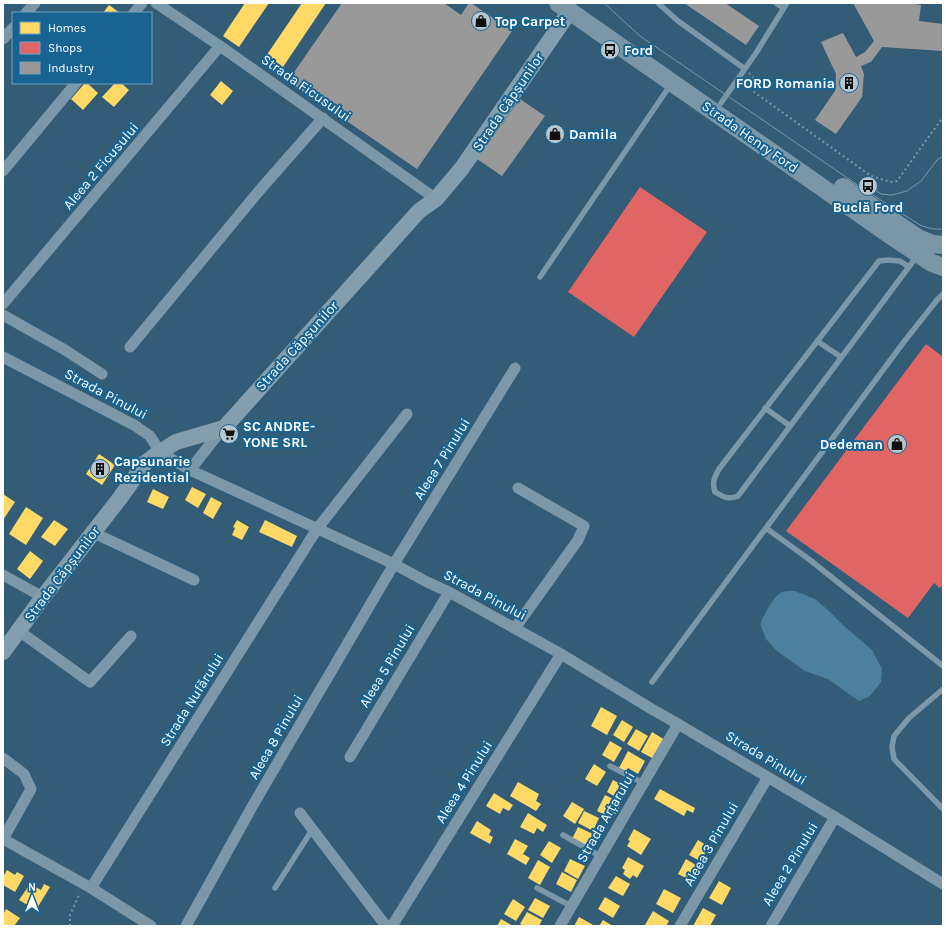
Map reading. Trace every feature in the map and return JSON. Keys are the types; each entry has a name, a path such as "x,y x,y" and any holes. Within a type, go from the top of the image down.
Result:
{"main road":[{"name":"Strada Henry Ford","path":"569,6 672,82 892,237 913,260 932,263 943,267"},
{"name":"Strada Henry Ford","path":"569,6 721,103 918,238 933,244 943,245"}],"street":[{"path":"27,12 35,3"},
{"path":"135,12 142,3"},
{"name":"Strada Ficusului","path":"156,3 323,118 436,199"},
{"name":"Strada Căpșunilor","path":"3,652 43,597 94,533 145,463 176,442 224,428 418,211 436,199 462,168 569,6"},
{"path":"3,39 12,29"},
{"name":"Aleea 2 Ficusului","path":"3,304 220,46"},
{"path":"3,171 75,84"},
{"path":"130,347 259,191 323,118"},
{"path":"3,315 66,350 102,374"},
{"name":"Strada Pinului","path":"3,357 134,425 150,436 160,452 190,470 394,564 515,628 835,817 943,884"},
{"name":"Aleea 7 Pinului","path":"394,564 515,368"},
{"name":"Strada Nufărului","path":"88,886 317,529 407,414"},
{"path":"190,470 224,428"},
{"path":"515,628 578,540 584,526 518,488"},
{"path":"94,533 194,580"},
{"name":"Aleea 8 Pinului","path":"186,926 253,805 394,564"},
{"path":"3,575 43,597"},
{"name":"Aleea 5 Pinului","path":"350,757 449,592"},
{"path":"19,631 90,682 131,636"},
{"name":"Aleea 4 Pinului","path":"392,926 561,654"},
{"name":"Strada Arțarului","path":"560,926 678,724"},
{"path":"3,758 24,774 30,789 3,839 88,886 151,926"},
{"name":"Aleea 3 Pinului","path":"680,926 768,777"},
{"path":"300,813 386,926"},
{"name":"Aleea 2 Pinului","path":"771,926 835,817"}],"lane":[{"path":"721,103 756,54 785,5 776,3"},
{"path":"659,4 678,21 745,69"},
{"path":"540,277 672,82"},
{"path":"888,260 913,260 738,496 728,498 715,492 713,485 714,477 719,469 878,262 888,260"},
{"path":"652,682 904,343 943,294"},
{"path":"818,341 841,357"},
{"path":"765,408 790,426"},
{"path":"766,528 810,560 943,666"},
{"path":"943,689 909,718 894,736 892,747 894,759 943,809"},
{"path":"610,766 643,783"},
{"path":"275,888 312,830"},
{"path":"563,836 600,856"},
{"path":"537,888 571,906"}],"path":[{"path":"745,69 753,78 754,92 871,176 891,182 897,181 943,117"},
{"path":"70,926 70,915 88,886"}],"water":[{"path":"795,591 815,599 872,650 882,669 881,682 870,696 859,701 828,679 805,671 777,651 766,639 760,624 769,606 775,597 782,592"}],"building: Homes":[{"path":"245,3 269,3 239,47 223,36"},
{"path":"302,3 326,3 279,73 262,62"},
{"path":"109,5 119,12 104,12"},
{"path":"221,81 233,91 222,105 210,95"},
{"path":"84,84 88,84 98,93 83,110 71,99"},
{"path":"114,84 122,84 129,90 114,107 102,97"},
{"name":"Capsunarie Rezidential","path":"99,454 115,465 102,485 86,474"},
{"path":"192,487 206,494 198,508 185,500"},
{"path":"153,489 169,497 163,509 147,502"},
{"path":"3,494 15,502 3,520"},
{"path":"211,497 222,503 213,519 203,513"},
{"path":"26,507 43,518 26,545 9,534"},
{"path":"54,520 68,529 55,546 41,537"},
{"path":"237,520 249,527 242,540 232,535 235,528 233,527"},
{"path":"265,520 297,536 292,547 259,532"},
{"path":"30,551 43,561 30,579 17,569"},
{"path":"601,707 617,716 607,735 591,726"},
{"path":"622,720 633,727 624,742 613,735"},
{"path":"636,729 648,736 639,751 627,744"},
{"path":"652,732 665,740 654,759 641,752"},
{"path":"610,741 622,748 614,762 602,755"},
{"path":"628,751 645,761 638,774 628,768 626,771 619,768"},
{"path":"594,764 606,772 597,786 585,779"},
{"path":"613,780 628,788 621,800 607,792"},
{"path":"518,782 539,794 536,801 541,804 536,811 510,796"},
{"path":"660,789 695,808 693,813 687,810 684,816 654,799"},
{"path":"494,793 513,805 509,811 503,808 500,814 486,806"},
{"path":"605,795 621,803 616,814 611,812 609,817 597,811"},
{"path":"572,802 584,809 575,824 563,816"},
{"path":"584,811 599,818 593,831 578,823"},
{"path":"528,813 547,825 543,832 537,828 534,834 520,827"},
{"path":"477,821 491,830 489,835 493,837 490,844 470,833"},
{"path":"578,827 593,834 587,847 572,839"},
{"path":"634,829 651,839 641,855 627,846 630,841 628,840"},
{"path":"515,839 528,846 523,854 530,858 526,865 507,854"},
{"path":"698,840 709,847 700,861 689,855"},
{"path":"549,841 561,848 552,863 540,855"},
{"path":"628,857 644,866 637,878 633,875 630,879 623,874 625,870 622,868"},
{"path":"570,859 585,866 578,879 564,871"},
{"path":"686,859 699,867 692,881 678,874"},
{"path":"538,860 550,867 540,885 528,878"},
{"path":"7,870 15,875 17,872 24,876 15,892 3,885 3,877"},
{"path":"562,872 577,880 571,892 556,884"},
{"path":"616,876 630,884 623,896 608,888"},
{"path":"719,881 731,888 722,905 709,898"},
{"path":"30,884 41,890 44,884 50,887 36,910 19,900"},
{"path":"664,889 681,898 673,913 656,904"},
{"path":"605,897 620,906 613,918 598,909"},
{"path":"535,898 550,906 543,918 528,910"},
{"path":"513,899 525,907 516,921 504,914"},
{"path":"703,908 716,915 710,926 693,926"},
{"path":"6,909 20,918 14,926 3,926 3,915"},
{"path":"653,911 669,921 666,926 645,925"},
{"path":"527,912 542,920 539,926 524,926 520,924"},
{"path":"579,917 595,926 574,926"},
{"path":"501,919 513,926 497,926"},
{"path":"603,920 613,926 599,926"}],"building: Shops":[{"path":"640,187 707,232 634,337 568,292"},
{"name":"Dedeman","path":"926,344 943,357 943,584 940,588 934,583 908,618 786,531"}],"building: Industry":[{"path":"342,3 444,3 461,15 469,3 471,3 512,31 417,169 288,81"},
{"path":"684,3 725,3 759,26 746,45"},
{"path":"853,3 913,3 921,5 919,21 943,24 943,51 882,47 871,62 861,66 864,74 862,97 836,134 815,120 835,91 836,74 821,42 843,33 856,57 865,52 874,41"},
{"path":"520,99 545,116 502,176 477,159"}],"tram line":[{"path":"604,3 640,36 865,190 920,225 943,229"},
{"path":"873,189 881,194 891,195 907,191 921,181 937,160 943,156"}],"place":[{"name":"Top Carpet","path":"481,21"},
{"name":"Ford","path":"610,50"},
{"name":"FORD Romania","path":"849,83"},
{"name":"Damila","path":"555,134"},
{"name":"Buclă Ford","path":"868,186"},
{"name":"SC ANDRE- YONE SRL","path":"229,434"},
{"name":"Dedeman","path":"897,444"},
{"name":"Capsunarie Rezidential","path":"100,469"}]}
